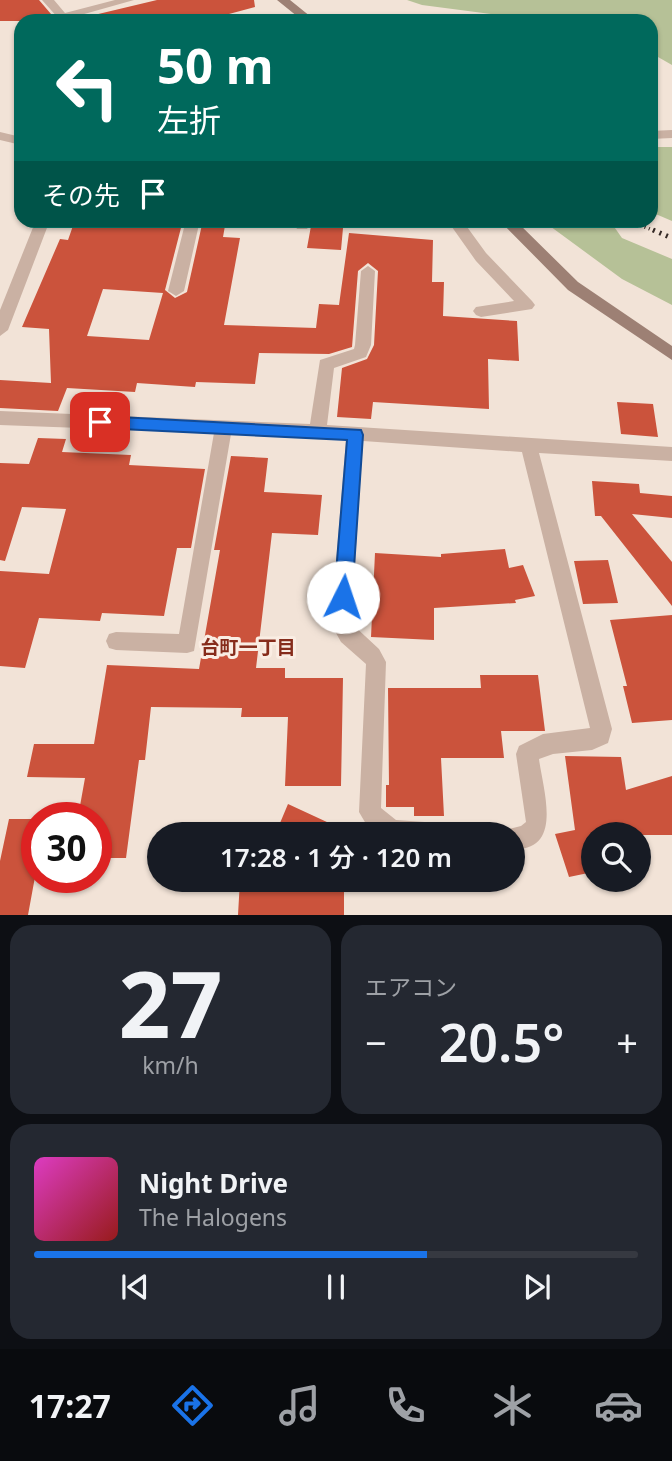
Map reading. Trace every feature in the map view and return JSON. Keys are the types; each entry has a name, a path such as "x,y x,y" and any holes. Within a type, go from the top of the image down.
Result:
{"main road":[{"path":"283,0 301,14"},
{"path":"514,228 573,286 672,354"}],"street":[{"path":"48,0 60,14"},
{"path":"74,14 128,0"},
{"path":"0,330 40,228"},
{"path":"176,291 191,228"},
{"path":"460,228 481,257 527,305 481,311"},
{"path":"318,432 326,365 360,353 363,345 368,271"},
{"path":"0,418 318,432 672,454"},
{"path":"116,641 187,644 224,427"},
{"path":"355,435 341,624 345,635 371,653 376,662 370,812 376,822"},
{"path":"525,836 534,831 537,823 527,754 545,744 593,739 600,734 601,729 529,446"}],"green space":[{"path":"407,0 672,0 672,65 658,57 658,14 490,14 422,5"},
{"path":"658,147 672,147 672,221 658,215"},
{"path":"553,228 615,228 622,238 672,259 672,305 622,279"}],"building":[{"path":"0,0 39,0 51,14 14,14 14,21 0,21"},
{"path":"157,0 254,0 255,7 229,14 98,14"},
{"path":"72,228 181,228 165,290 175,298 187,292 201,228 225,228 223,237 240,238 224,325 316,328 319,304 339,305 349,233 433,240 432,282 444,282 443,316 517,321 519,361 488,359 489,409 373,402 371,419 337,417 342,368 367,359 374,345 378,271 368,263 358,271 352,347 329,354 259,353 255,384 196,382 195,387 137,383 135,392 67,388 58,411 0,408 0,380 51,383 49,329 22,327 60,239 68,240","holes":["103,289 163,293 149,340 87,336"]},
{"path":"311,228 343,228 341,250 307,248"},
{"path":"617,402 653,404 658,437 621,434"},
{"path":"38,438 66,439 62,452 131,455 129,465 205,469 191,548 177,548 164,616 102,613 100,621 39,618 25,668 0,666 0,571 49,574 66,509 22,507 5,561 0,560 0,463 29,464"},
{"path":"231,456 268,458 264,492 322,495 318,535 272,533 256,668 285,668 285,678 343,678 341,786 285,786 288,717 241,717 242,708 151,707 145,760 139,760 126,858 112,858 112,802 81,802 85,778 27,777 34,744 94,744 107,665 199,669 220,550 214,550"},
{"path":"592,481 639,484 640,493 672,496 672,518 632,514 672,562 672,606 601,516 595,516"},
{"path":"505,549 509,568 523,565 535,596 515,600 516,603 434,608 434,640 371,637 375,553 441,557 441,554"},
{"path":"608,560 618,603 583,604 574,561"},
{"path":"672,615 672,720 632,723 623,686 627,686 610,620"},
{"path":"480,675 538,675 545,731 501,731 504,758 441,758 444,816 414,816 414,807 386,807 386,785 389,785 388,688 481,688"},
{"path":"565,756 621,757 626,790 672,776 672,835 651,835 651,822 581,822 581,874 569,877 555,834 575,830"},
{"path":"288,804 327,822 280,822"},
{"path":"9,819 21,819 21,893 32,893 28,915 0,915 0,861"},
{"path":"239,892 344,892 344,915 238,915"}],"railway":[{"path":"647,228 657,232"},
{"path":"653,230 672,238"}],"district":[{"name":"台町一丁目","path":"248,647"}],"route":[{"path":"100,422 355,435 343,597"}]}
